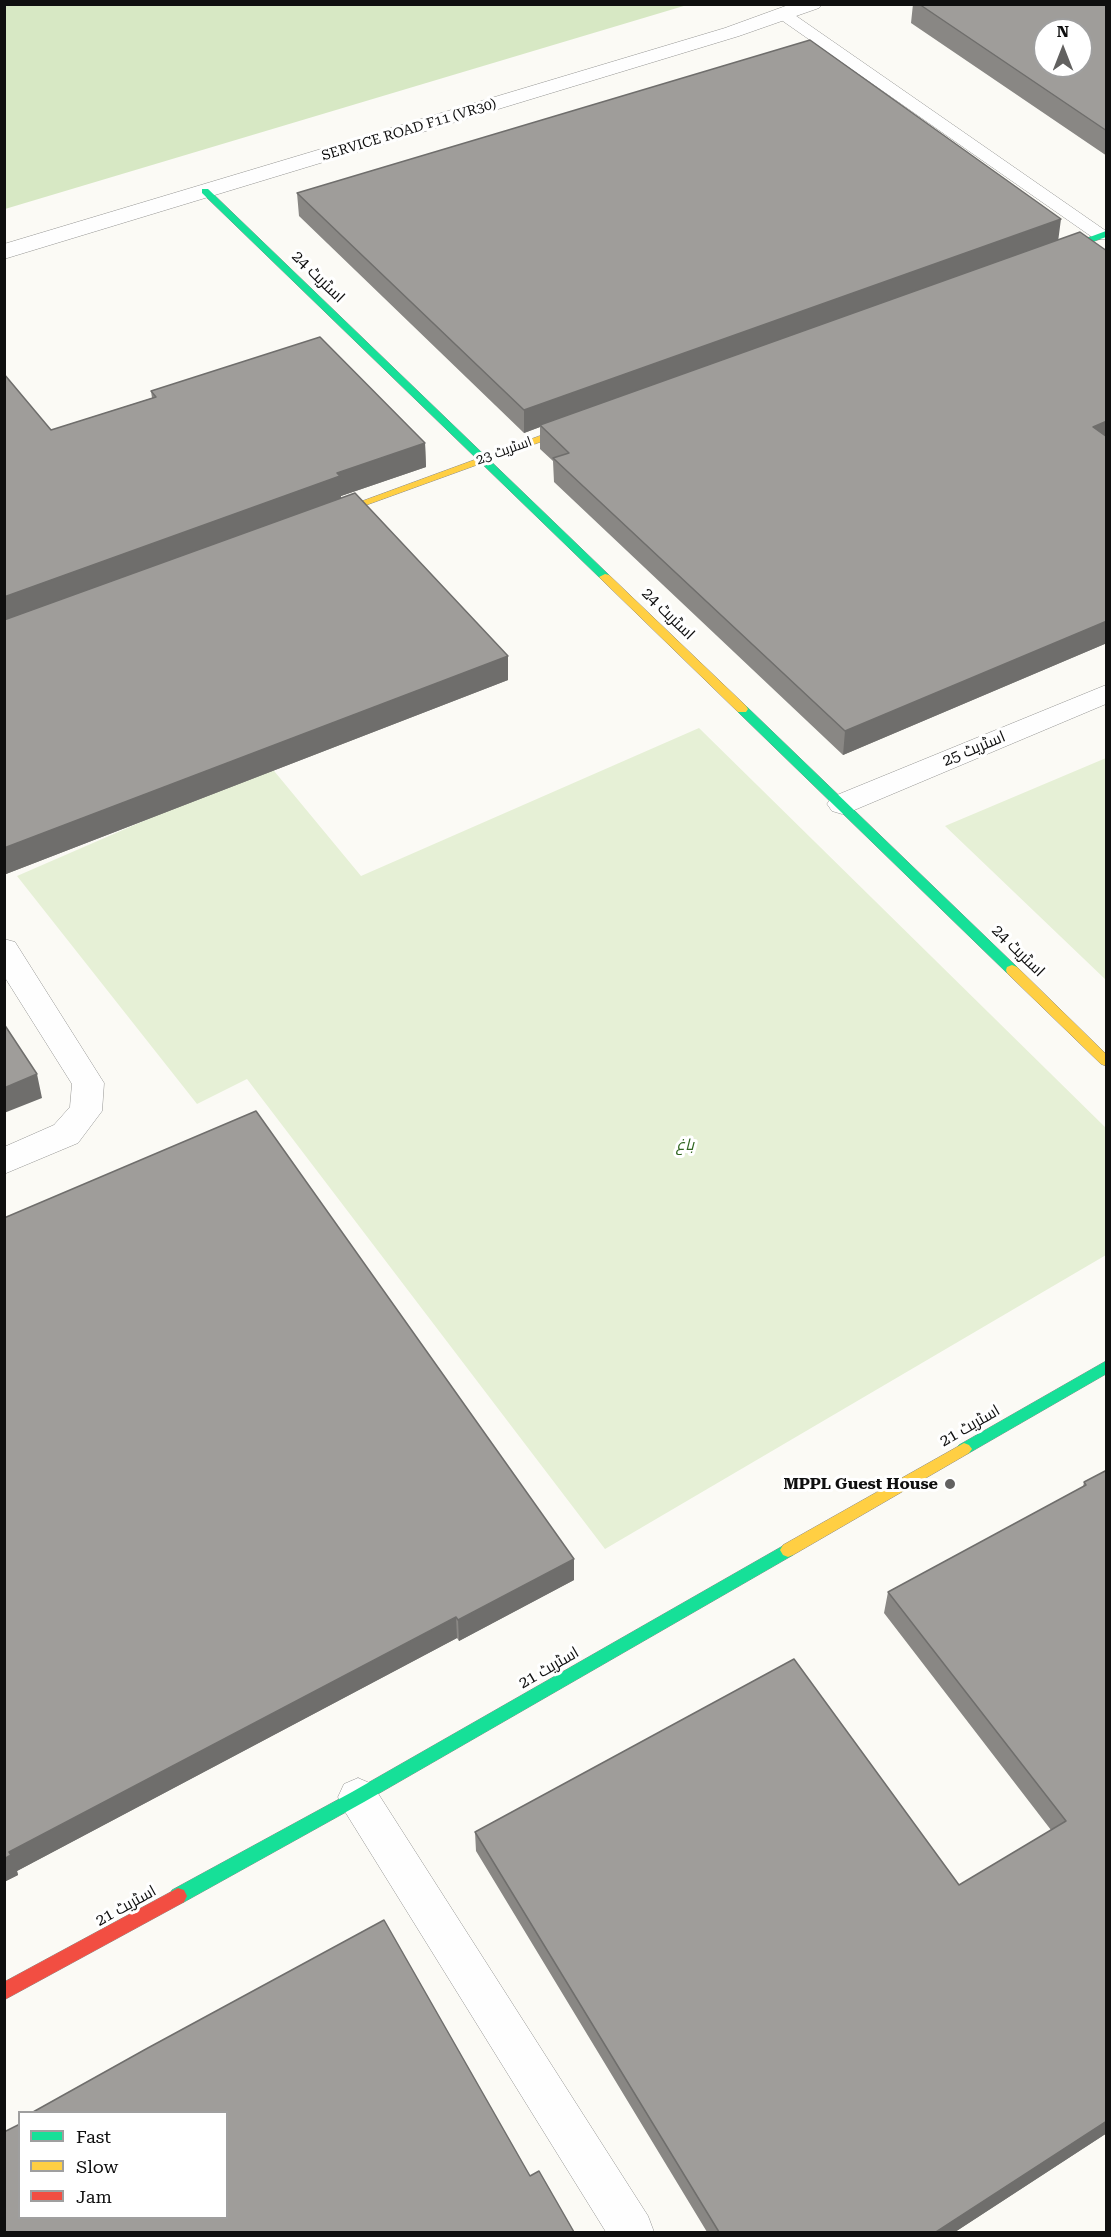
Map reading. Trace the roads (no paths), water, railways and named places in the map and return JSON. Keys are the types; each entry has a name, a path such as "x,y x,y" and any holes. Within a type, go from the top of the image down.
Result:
{"street":[{"name":"SERVICE ROAD F11 (VR30)","path":"4,252 812,4"},
{"name":"اسٹریٹ 24","path":"205,191 1107,1061"},
{"path":"1034,260 1104,235"},
{"name":"اسٹریٹ 23","path":"304,525 595,418"},
{"name":"اسٹریٹ 25","path":"842,804 1107,694"},
{"path":"4,950 88,1083 86,1111 66,1134 4,1161"},
{"name":"اسٹریٹ 21","path":"4,1992 358,1797 1107,1367"},
{"path":"358,1797 632,2232"}],"lane":[{"path":"783,14 1104,235"}],"place":[{"name":"MPPL Guest House","path":"950,1484"}],"park label":[{"name":"باغ","path":"685,1145"}]}
